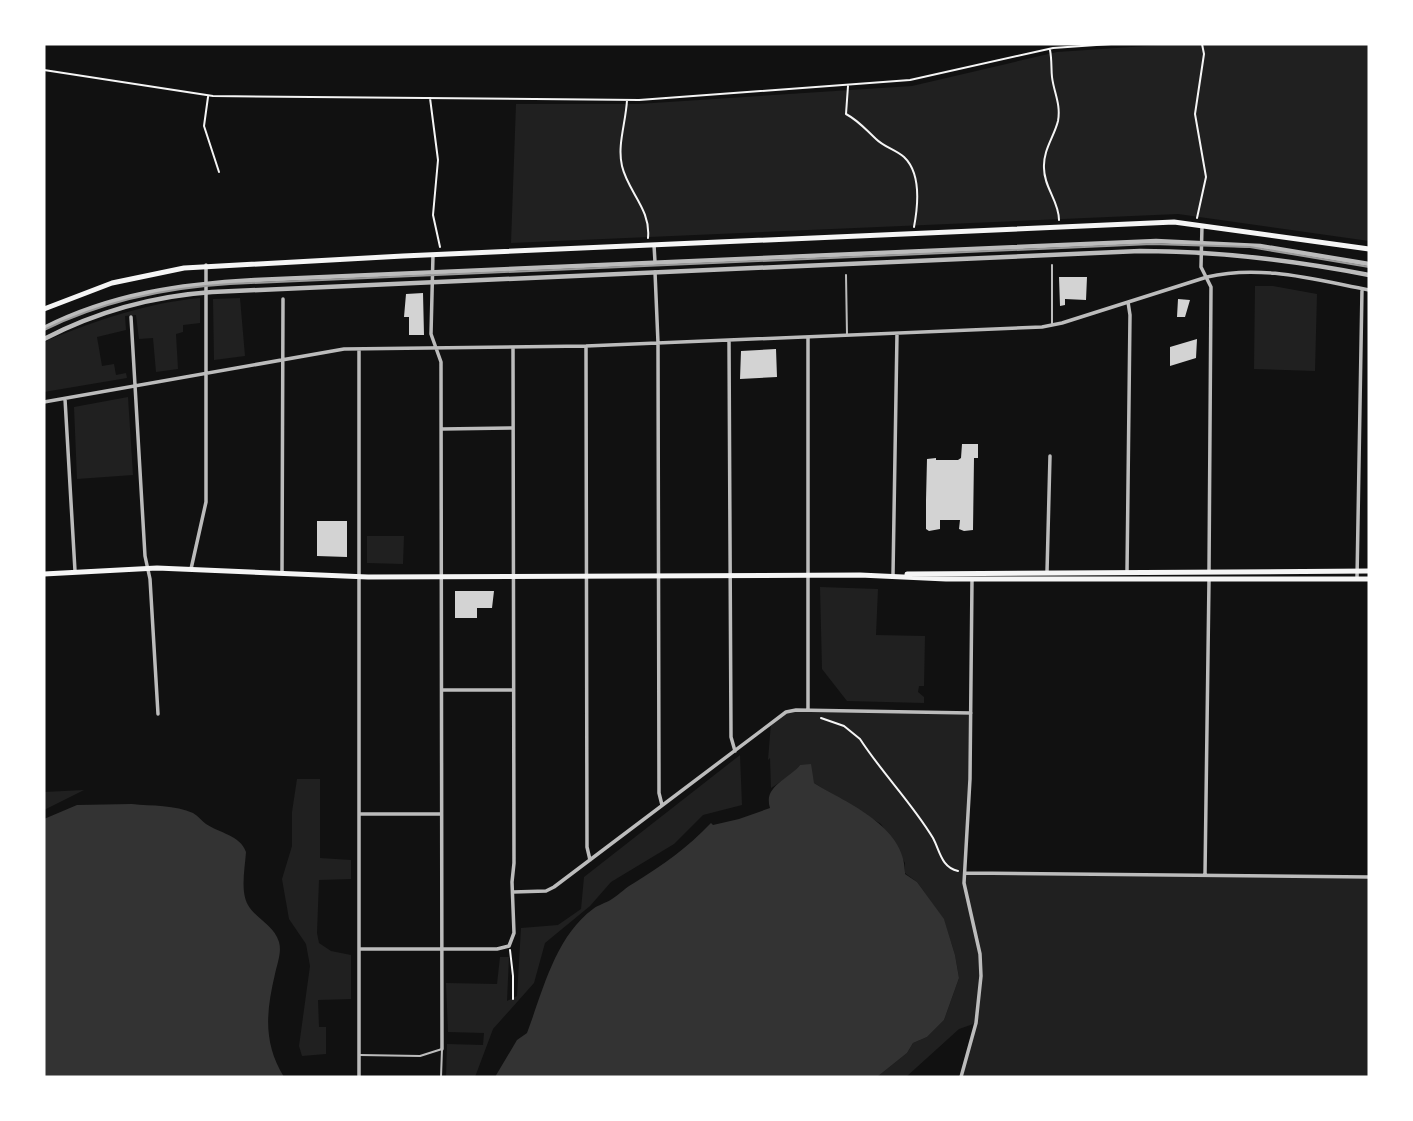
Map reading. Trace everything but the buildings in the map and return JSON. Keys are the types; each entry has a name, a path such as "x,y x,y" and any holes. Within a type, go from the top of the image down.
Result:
{"main road":[{"path":"44,309 112,283 206,265 1170,222 1369,249"},
{"path":"44,574 147,568 359,577 893,575 1369,579"},
{"path":"1209,576 1369,571"}],"street":[{"path":"1202,226 1202,267 1211,286 1205,875"},
{"path":"44,328 78,312 162,288 206,283 432,272 1119,242 1202,242 1275,248 1369,264"},
{"path":"654,246 655,262"},
{"path":"44,339 119,309 167,298 206,293 432,282 1119,252 1202,252 1289,260 1369,275"},
{"path":"433,255 431,334 441,362 442,1049"},
{"path":"191,569 206,506 206,265"},
{"path":"655,272 658,343 659,793 662,805"},
{"path":"44,402 344,349 586,346 1052,325 1207,277 1238,273 1276,273 1369,290"},
{"path":"1357,579 1362,289"},
{"path":"282,574 284,299"},
{"path":"1127,576 1128,302"},
{"path":"131,317 158,714"},
{"path":"893,575 897,334"},
{"path":"808,337 808,710"},
{"path":"729,340 731,737 735,751"},
{"path":"586,346 587,847 590,860"},
{"path":"359,949 497,949 509,946 514,933 513,347"},
{"path":"359,349 359,1077"},
{"path":"65,399 75,572"},
{"path":"441,429 513,428"},
{"path":"1047,576 1050,456"},
{"path":"961,1077 974,1033 981,986 980,954 964,883 971,713 972,576"},
{"path":"442,690 513,690"},
{"path":"513,892 548,890 783,714 793,710 971,713"},
{"path":"359,814 442,814"},
{"path":"966,873 1369,877"}],"lane":[{"path":"655,262 655,272"},
{"path":"1052,265 1052,325"},
{"path":"846,275 846,336"},
{"path":"359,1055 420,1056 442,1049 441,1077"}],"path":[{"path":"44,70 208,96 627,100 916,79 1049,49 1111,44"},
{"path":"1197,218 1206,177 1195,114 1204,54 1202,44"},
{"path":"1049,49 1059,113 1046,151 1044,170 1046,184 1058,208 1059,220"},
{"path":"848,85 846,114 858,120 876,139 904,157 910,168 917,194 914,227"},
{"path":"208,96 204,126 219,172"},
{"path":"430,98 438,160 432,210 441,248"},
{"path":"627,100 621,165 644,209 648,239"},
{"path":"821,718 844,726 856,735 932,837 940,858 951,870 966,873"},
{"path":"509,946 512,953 513,999"}],"shaded area":[{"path":"1176,44 1369,44 1369,241 1178,214 511,243 516,104 638,104 912,86 1057,52"},
{"path":"1255,286 1273,286 1317,294 1315,371 1254,369"},
{"path":"200,298 200,323 183,325 183,332 176,334 178,369 156,372 153,338 139,339 136,315 125,316 126,330 97,337 102,366 114,364 116,375 126,373 127,378 44,392 44,343 48,340 122,313"},
{"path":"240,298 245,356 214,360 213,299"},
{"path":"128,397 133,475 77,479 74,407"},
{"path":"367,536 404,536 403,564 367,563"},
{"path":"820,587 878,589 876,635 925,636 924,686 919,686 918,692 924,697 924,703 847,701 822,669"},
{"path":"789,711 971,713 966,873 1369,877 1369,1077 961,1077 976,1023 959,1029 906,1077 877,1077 907,1053 913,1043 927,1037 944,1020 959,978 955,955 944,920 917,882 905,873 905,863 881,824 814,783 800,765 793,774 771,788 770,758 768,760 771,723"},
{"path":"740,755 742,805 703,815 674,844 611,882 590,906 545,943 534,983 493,1029 475,1077 446,1077 447,1044 483,1045 484,1033 448,1032 446,983 497,984 500,957 509,957 507,1001 517,996 521,928 558,925 581,909 584,877"},
{"path":"811,764 814,783 858,808 886,830 903,857 905,874 917,882 944,919 959,978 944,1020 927,1037 913,1043 907,1053 877,1077 495,1077 517,1040 527,1033 560,949 580,921 595,908 674,856 711,823 713,825 739,819 770,808 769,800 773,789 800,765"},
{"path":"297,779 320,779 320,858 351,860 351,879 319,880 317,933 319,943 331,951 351,955 351,999 318,1000 319,1027 326,1027 326,1054 302,1056 299,1046 310,966 306,944 289,919 282,879 292,846 292,812"},
{"path":"84,790 44,810 44,792"},
{"path":"132,804 186,810 243,846 246,852 244,893 248,905 277,936 280,946 268,1027 272,1052 284,1077 44,1077 44,819 77,805"}],"railway":[{"path":"44,330 89,311 134,298 181,289 230,284 1152,244 1250,247 1369,267"}]}
